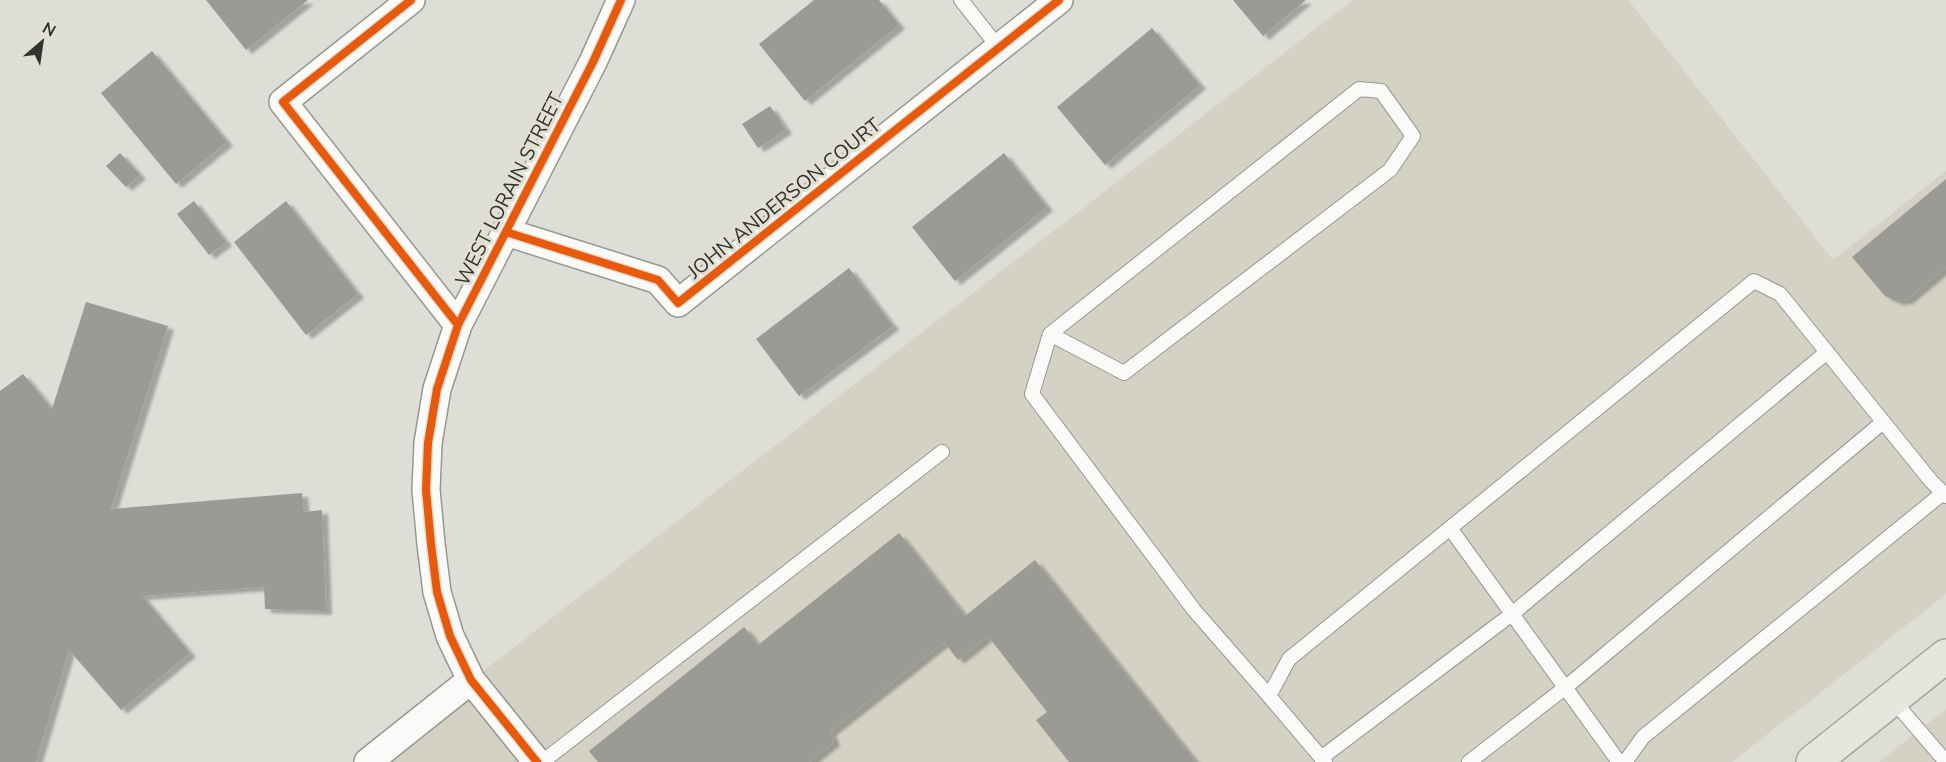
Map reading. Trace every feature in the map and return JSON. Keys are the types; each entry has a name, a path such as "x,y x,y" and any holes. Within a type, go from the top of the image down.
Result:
{"main road":[{"path":"1813,762 1946,656"}],"street":[{"path":"411,0 283,102 458,325"},
{"name":"WEST LORAIN STREET","path":"540,762 471,680 450,636 437,592 426,489 428,443 437,389 458,325 593,62 621,0"},
{"name":"JOHN ANDERSON COURT","path":"506,232 658,280 678,303 1059,0"},
{"path":"368,762 471,680"}],"lane":[{"path":"961,0 999,48"},
{"path":"1050,334 1124,373 1390,170 1413,136 1381,91 1359,88 1050,334 1032,394 1194,610 1323,760 1512,614 1827,352"},
{"path":"1269,696 1289,659 1754,281 1780,294 1931,481 1945,495 1643,737 1625,762"},
{"path":"1469,762 1566,687 1883,422"},
{"path":"540,762 942,452"},
{"path":"1450,528 1619,762"},
{"path":"1892,699 1946,762"}],"shaded area":[{"path":"1353,0 1628,0 1833,260 1946,171 1946,594 1732,762 369,762 470,681"},
{"path":"1946,709 1946,762 1879,762"}],"building":[{"path":"206,0 308,0 246,50"},
{"path":"814,0 879,0 899,25 805,101 759,44"},
{"path":"1233,0 1306,0 1263,36"},
{"path":"1152,28 1200,85 1105,165 1057,107"},
{"path":"152,51 227,142 176,184 101,93"},
{"path":"770,106 786,130 758,148 742,124"},
{"path":"120,153 140,175 126,187 106,166"},
{"path":"1004,153 1047,207 955,281 912,227"},
{"path":"1946,179 1946,267 1907,300 1897,301 1885,296 1852,257"},
{"path":"194,201 226,242 209,255 177,214"},
{"path":"286,201 358,294 306,335 234,242"},
{"path":"849,268 893,326 799,396 756,339"},
{"path":"86,302 168,326 111,509 302,493 304,512 322,510 326,611 265,609 264,587 142,596 190,653 121,710 69,650 36,762 0,762 0,391 23,374 52,409"},
{"path":"899,533 965,616 1035,560 1196,762 1069,762 1036,720 1047,712 988,636 958,660 944,642 830,732 834,742 809,762 598,762 589,751 744,627 758,645"}],"cycle path":[{"path":"411,0 283,102 458,325"},
{"path":"537,762 471,680 450,636 437,592 431,544 426,490 428,443 437,389 458,325 593,62 621,0"},
{"path":"506,232 658,280 678,303 1059,0"}]}
